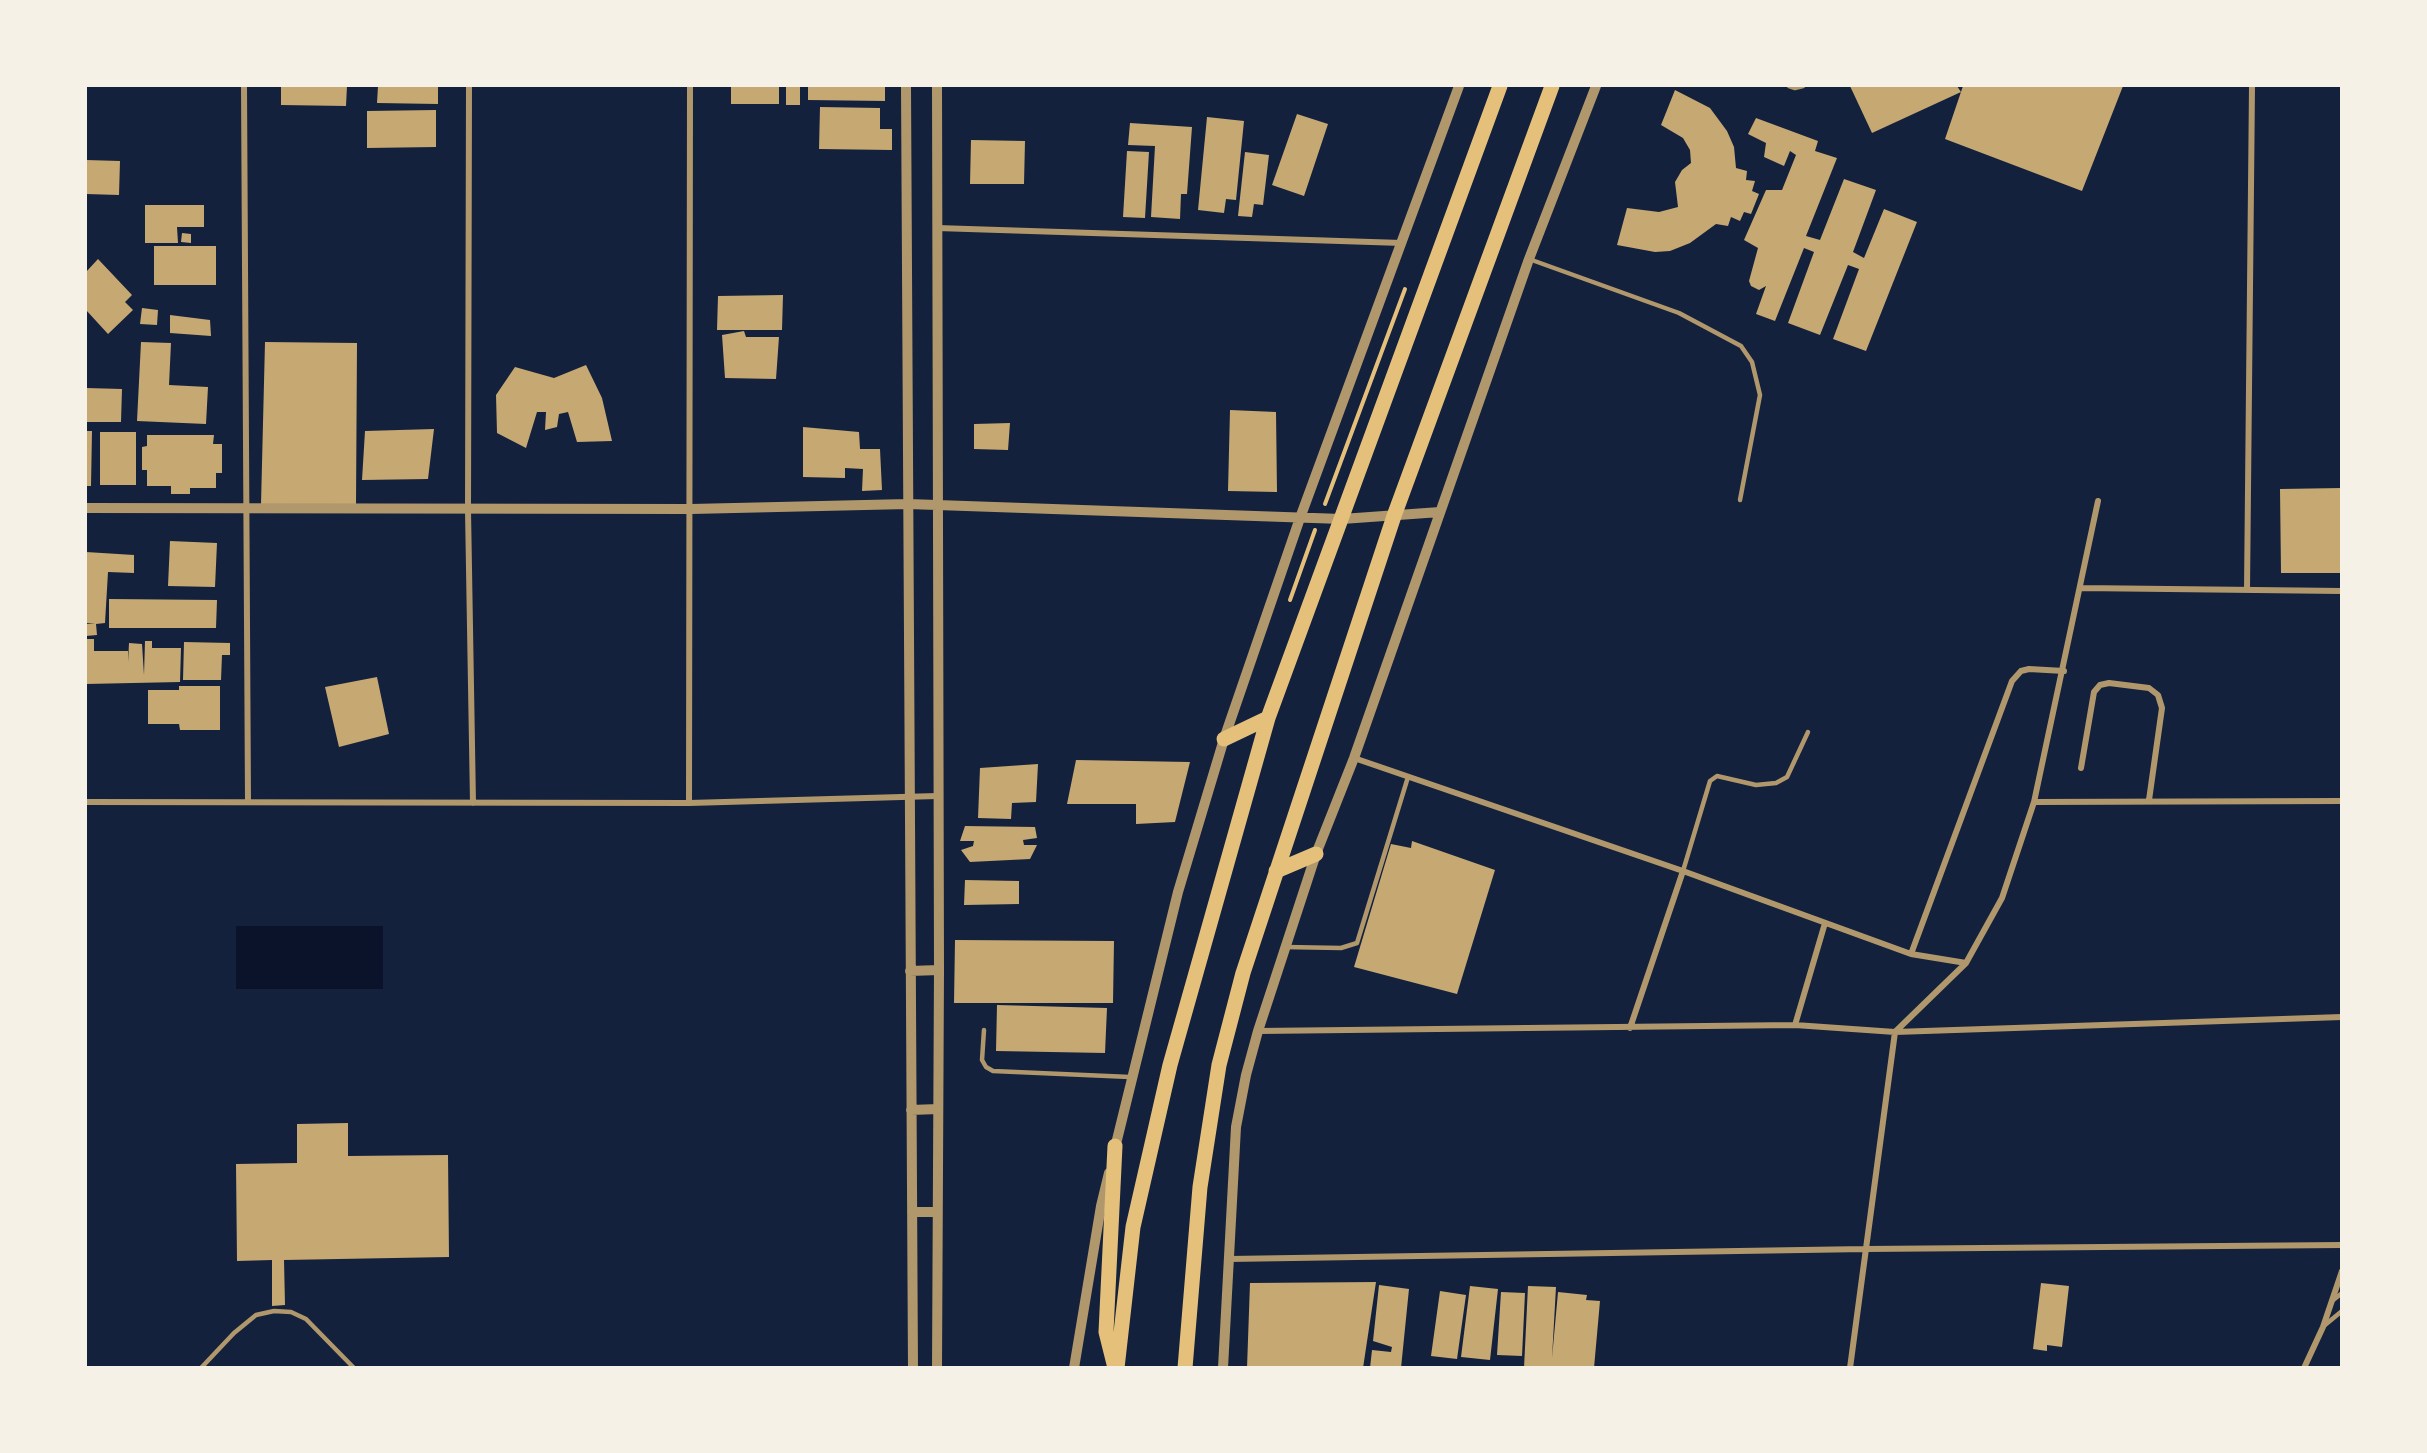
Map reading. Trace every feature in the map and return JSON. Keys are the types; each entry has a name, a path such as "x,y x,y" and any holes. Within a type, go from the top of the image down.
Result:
{"main road":[{"path":"1116,1368 1133,1227 1170,1065 1268,718 1500,86"},
{"path":"1185,1368 1200,1187 1216,1080 1243,973 1394,516 1552,86"},
{"path":"1224,740 1268,718"},
{"path":"1276,871 1316,854"},
{"path":"1115,1146 1106,1332 1116,1368"}],"street":[{"path":"244,86 248,801"},
{"path":"469,86 468,510 473,803"},
{"path":"689,803 690,86"},
{"path":"906,86 908,798 913,1368"},
{"path":"937,86 939,970 937,1368"},
{"path":"1074,1368 1101,1206 1178,892 1224,740 1300,518 1459,86"},
{"path":"1223,1368 1236,1127 1246,1075 1258,1031 1316,854 1354,758 1529,259 1596,86"},
{"path":"2247,590 2252,86"},
{"path":"936,228 1402,243"},
{"path":"1850,1368 1895,1032 1966,963 2002,898 2034,802 2064,671 2098,501"},
{"path":"86,508 691,509 908,504 1342,519 1440,512"},
{"path":"2081,588 2342,591"},
{"path":"1911,954 2012,681 2021,671 2064,671"},
{"path":"2081,768 2094,692 2100,685 2109,683 2149,688 2158,695 2162,708 2149,800"},
{"path":"1354,758 1683,871 1911,954 1966,963"},
{"path":"86,802 689,803 937,796"},
{"path":"2034,802 2342,801"},
{"path":"1630,1028 1683,871"},
{"path":"1795,1026 1825,923"},
{"path":"910,971 939,970"},
{"path":"1258,1031 1795,1026 1895,1032 2342,1017"},
{"path":"911,1110 938,1109"},
{"path":"912,1212 937,1212"},
{"path":"1229,1259 1866,1249 2342,1245"},
{"path":"2304,1368 2323,1327 2342,1271"}],"lane":[{"path":"1789,86 1795,88 1803,86"},
{"path":"1529,259 1679,313 1741,346 1752,362 1760,395 1740,500"},
{"path":"1683,871 1710,781 1717,776 1756,785 1776,783 1787,777 1808,732"},
{"path":"1285,947 1341,948 1357,944 1408,777"},
{"path":"984,1030 982,1060 986,1067 993,1071 1132,1077"},
{"path":"2331,1301 2342,1293"},
{"path":"201,1368 234,1333 256,1315 274,1311 291,1312 306,1319 354,1368"},
{"path":"2323,1327 2342,1311"}],"path":[{"path":"1319,518 1406,287"}],"water":[{"path":"236,926 383,926 383,989 236,989"}],"building":[{"path":"281,86 347,86 346,106 281,105"},
{"path":"378,86 438,86 438,104 377,103"},
{"path":"731,86 779,86 779,104 731,104"},
{"path":"786,86 800,86 800,105 786,105"},
{"path":"808,86 885,86 885,101 808,100"},
{"path":"1850,86 1957,86 1961,92 1872,133"},
{"path":"1963,86 2123,86 2082,191 1945,139"},
{"path":"1675,90 1710,108 1727,131 1734,147 1736,168 1747,171 1746,180 1755,181 1752,191 1759,194 1751,214 1744,212 1740,221 1731,217 1728,226 1716,224 1690,243 1670,251 1655,252 1617,245 1627,208 1659,212 1678,207 1675,182 1682,170 1691,163 1690,150 1683,138 1661,125"},
{"path":"820,107 880,108 880,129 892,129 892,150 819,149"},
{"path":"436,110 436,147 367,148 367,111"},
{"path":"1297,114 1328,124 1304,196 1272,185"},
{"path":"1207,117 1244,121 1236,200 1226,199 1224,213 1198,210"},
{"path":"1756,118 1818,141 1815,151 1837,158 1806,236 1820,240 1844,179 1876,190 1853,252 1864,258 1884,209 1917,222 1866,351 1833,339 1859,269 1848,265 1820,335 1788,323 1814,252 1804,248 1775,321 1756,314 1766,286 1759,290 1751,286 1749,281 1758,248 1744,240 1766,190 1782,190 1796,155 1790,151 1784,166 1764,157 1766,143 1748,134"},
{"path":"1130,123 1192,127 1187,194 1181,194 1180,219 1151,217 1155,146 1128,145"},
{"path":"971,140 1025,141 1024,184 970,184"},
{"path":"1127,151 1149,152 1145,218 1123,217"},
{"path":"1245,152 1269,155 1263,205 1254,204 1252,217 1238,216"},
{"path":"86,160 120,161 119,195 86,194"},
{"path":"145,205 204,205 204,227 177,227 178,243 145,243"},
{"path":"182,233 191,234 191,243 181,242"},
{"path":"154,246 216,246 216,285 154,285"},
{"path":"98,259 132,295 125,302 133,310 108,334 86,310 86,272"},
{"path":"783,295 782,330 717,330 718,296"},
{"path":"142,308 158,310 157,325 140,324"},
{"path":"170,315 210,320 211,336 170,333"},
{"path":"744,331 746,337 779,337 776,379 725,378 722,335"},
{"path":"141,342 171,343 169,385 208,387 206,424 137,421"},
{"path":"265,342 357,343 356,505 261,504"},
{"path":"586,365 602,398 612,441 577,442 568,412 559,414 557,427 545,430 546,412 537,412 526,448 497,433 496,395 515,367 554,378"},
{"path":"86,388 122,389 121,422 86,422"},
{"path":"1230,410 1276,412 1277,492 1228,491"},
{"path":"1010,423 1008,450 974,449 974,424"},
{"path":"803,427 859,432 860,449 880,449 882,490 862,491 863,469 845,468 845,478 803,477"},
{"path":"434,429 428,479 362,480 365,431"},
{"path":"86,431 92,431 91,486 86,486"},
{"path":"100,432 136,432 136,485 100,485"},
{"path":"147,435 214,435 213,444 222,444 222,473 216,473 216,488 190,488 190,494 171,494 171,486 147,486 147,470 142,470 142,447 147,446"},
{"path":"2342,488 2342,573 2281,573 2280,489"},
{"path":"170,541 217,543 215,587 168,586"},
{"path":"86,552 134,555 134,573 108,572 105,623 96,624 97,635 86,636 86,624 95,624 86,623"},
{"path":"109,599 217,600 216,628 109,628"},
{"path":"86,639 94,639 94,651 128,651 128,662 129,643 142,644 144,675 145,641 152,641 152,648 181,648 180,682 86,684"},
{"path":"184,642 230,643 230,655 222,655 221,680 183,680"},
{"path":"377,677 389,734 339,747 325,687"},
{"path":"179,686 220,686 220,730 180,730 179,724 148,724 148,690 179,690"},
{"path":"1076,760 1190,762 1175,822 1136,824 1136,804 1067,804"},
{"path":"1038,764 1036,802 1012,803 1011,819 978,818 980,768"},
{"path":"965,826 1035,827 1037,838 1023,840 1024,845 1037,845 1030,859 970,862 961,850 973,846 974,841 960,841"},
{"path":"1412,841 1495,870 1457,994 1354,967 1391,844 1411,848"},
{"path":"965,880 1019,881 1019,904 964,905"},
{"path":"955,940 1114,941 1113,1003 954,1003"},
{"path":"997,1005 1107,1008 1105,1053 996,1051"},
{"path":"348,1123 348,1156 448,1155 449,1257 284,1260 285,1305 272,1306 272,1260 237,1261 236,1164 297,1163 297,1124"},
{"path":"1376,1282 1363,1368 1247,1368 1250,1283"},
{"path":"2041,1283 2069,1286 2062,1347 2047,1345 2047,1351 2033,1349"},
{"path":"1379,1285 1409,1289 1401,1368 1370,1368 1372,1350 1391,1352 1392,1347 1373,1341"},
{"path":"1470,1286 1498,1289 1490,1360 1461,1357"},
{"path":"1528,1286 1556,1287 1552,1358 1558,1292 1587,1295 1586,1300 1600,1301 1594,1368 1524,1368"},
{"path":"1440,1291 1466,1295 1457,1359 1431,1356"},
{"path":"1501,1292 1525,1293 1522,1356 1497,1355"}]}
